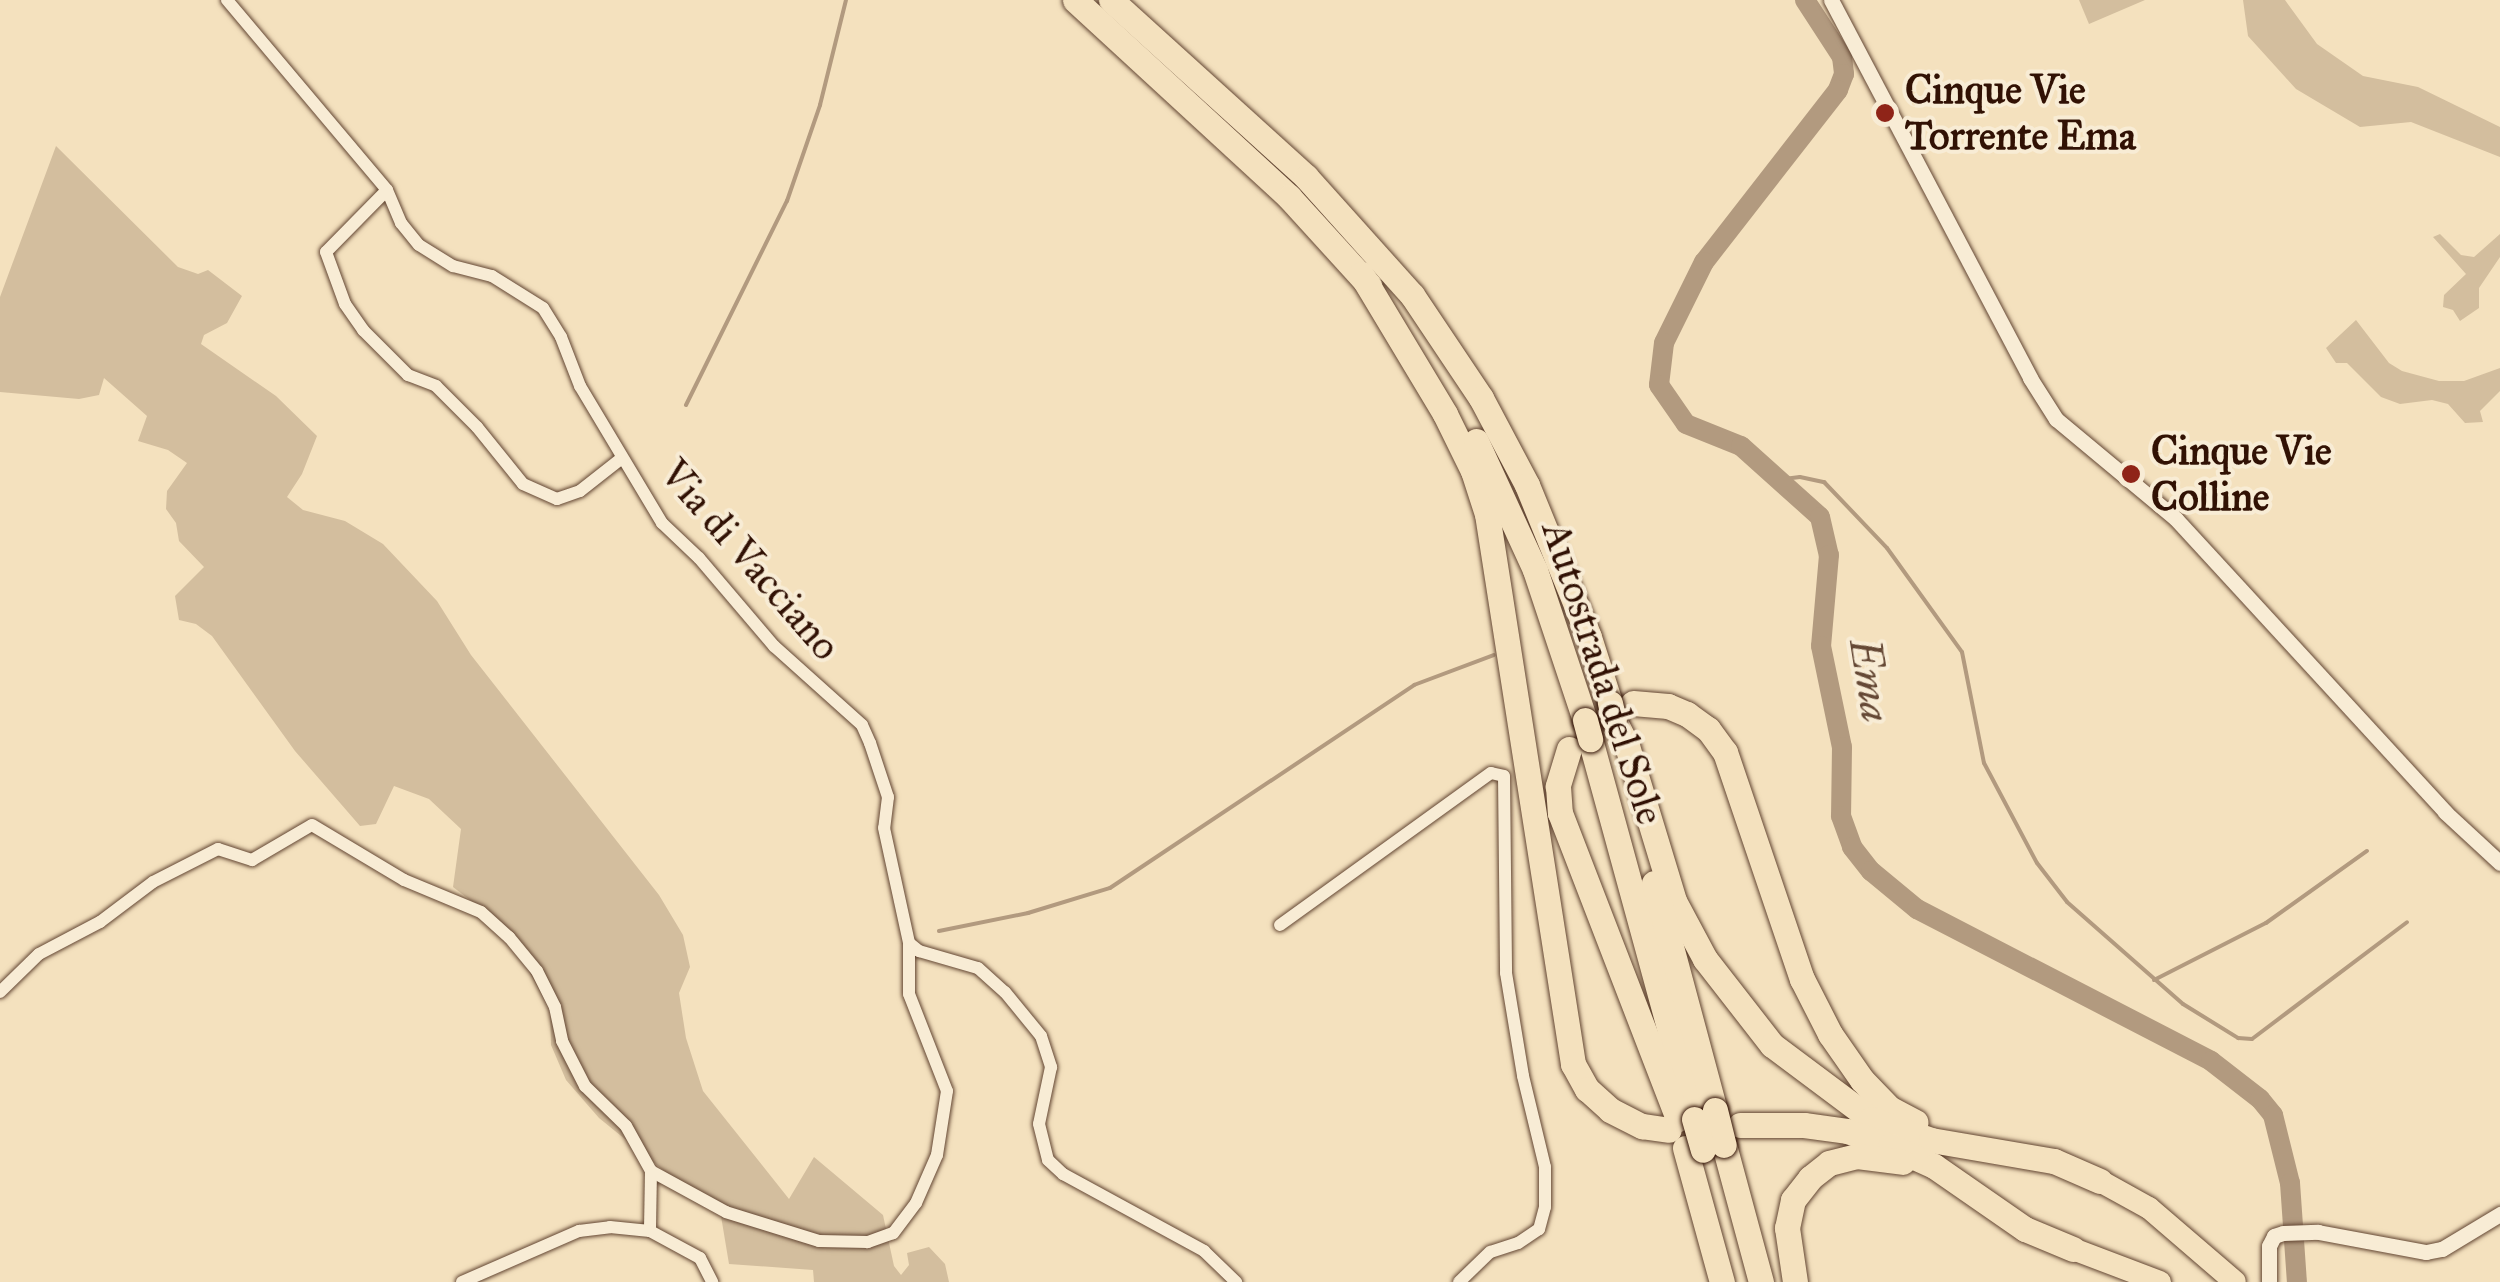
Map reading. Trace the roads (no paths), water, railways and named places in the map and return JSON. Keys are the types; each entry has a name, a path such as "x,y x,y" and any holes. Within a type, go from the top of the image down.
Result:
{"highway":[{"name":"Autostrada del Sole","path":"1075,0 1289,197 1361,274 1402,324 1498,482 1554,620 1582,736 1701,1131 1762,1282"},
{"name":"Autostrada del Sole","path":"1111,0 1306,178 1412,296 1481,398 1527,485 1619,709 1701,1131 1736,1282"},
{"path":"1361,274 1445,414 1473,471 1487,514 1573,1064 1587,1089 1628,1121 1701,1131 1804,1125 1846,1132 1890,1146 1955,1180 2024,1229 2160,1282"},
{"path":"1989,1151 1922,1126 1889,1108 1862,1080 1830,1034 1802,979 1724,752 1708,728 1668,706 1619,709 1674,901 1705,959 1772,1045 1870,1119 1931,1140 1989,1151 2054,1161 2100,1181 2148,1208 2235,1282"},
{"path":"1582,736 1558,786 1560,813 1701,1131 1722,1282"},
{"path":"1795,1282 1788,1228 1793,1200 1829,1163 1856,1156 1887,1158 1955,1180"}],"street":[{"name":"Via di Vacciano","path":"226,0 387,190 402,224 420,245 453,266 492,276 543,308 561,336 580,386 662,523 700,558 774,646 862,725 888,797 884,828 909,943 909,994 947,1091 946,1120 937,1156 916,1203 893,1232 868,1242 820,1240 726,1212 651,1171"},
{"path":"1831,0 2044,404 2075,437 2176,518 2446,812 2500,862"},
{"path":"387,190 326,252 345,304 363,330 408,375 436,386 478,426 523,484 558,499 580,492 622,458"},
{"path":"1280,924 1490,773 1499,771 1504,776 1506,973 1522,1076 1545,1167 1545,1207 1538,1228 1518,1243 1490,1252 1458,1282"},
{"path":"0,992 39,954 100,922 153,882 218,849 252,860 312,825 404,880 480,912 509,937 537,971 555,1008 562,1041 584,1086 626,1126 651,1171 650,1231"},
{"path":"909,943 919,951 978,968 1005,992 1041,1036 1052,1067 1039,1124 1048,1160 1063,1174 1204,1251 1236,1282"},
{"path":"2269,1282 2289,1234 2426,1252 2442,1249 2500,1214"},
{"path":"462,1282 579,1231 610,1227 650,1231 700,1258 712,1282"}],"waterway":[{"path":"686,405 787,201 820,105 846,0"},
{"name":"Ema","path":"1805,0 1842,57 1844,74 1838,90 1704,262 1664,343 1659,385 1686,424 1741,446 1820,517 1829,555 1821,646 1842,747 1841,816 1852,847 1871,871 1917,909 2211,1061 2260,1099 2273,1115 2290,1183 2297,1282"},
{"path":"1776,480 1800,477 1824,482 1887,548 1962,652 1984,763 2037,863 2067,902 2183,1004 2238,1038 2252,1039 2407,922"},
{"path":"939,931 1028,913 1110,888 1414,685 1494,655"},
{"path":"2154,980 2266,923 2367,851"}],"place":[{"name":"Cinque Vie Torrente Ema","path":"1885,113"},
{"name":"Cinque Vie Colline","path":"2131,474"}]}
